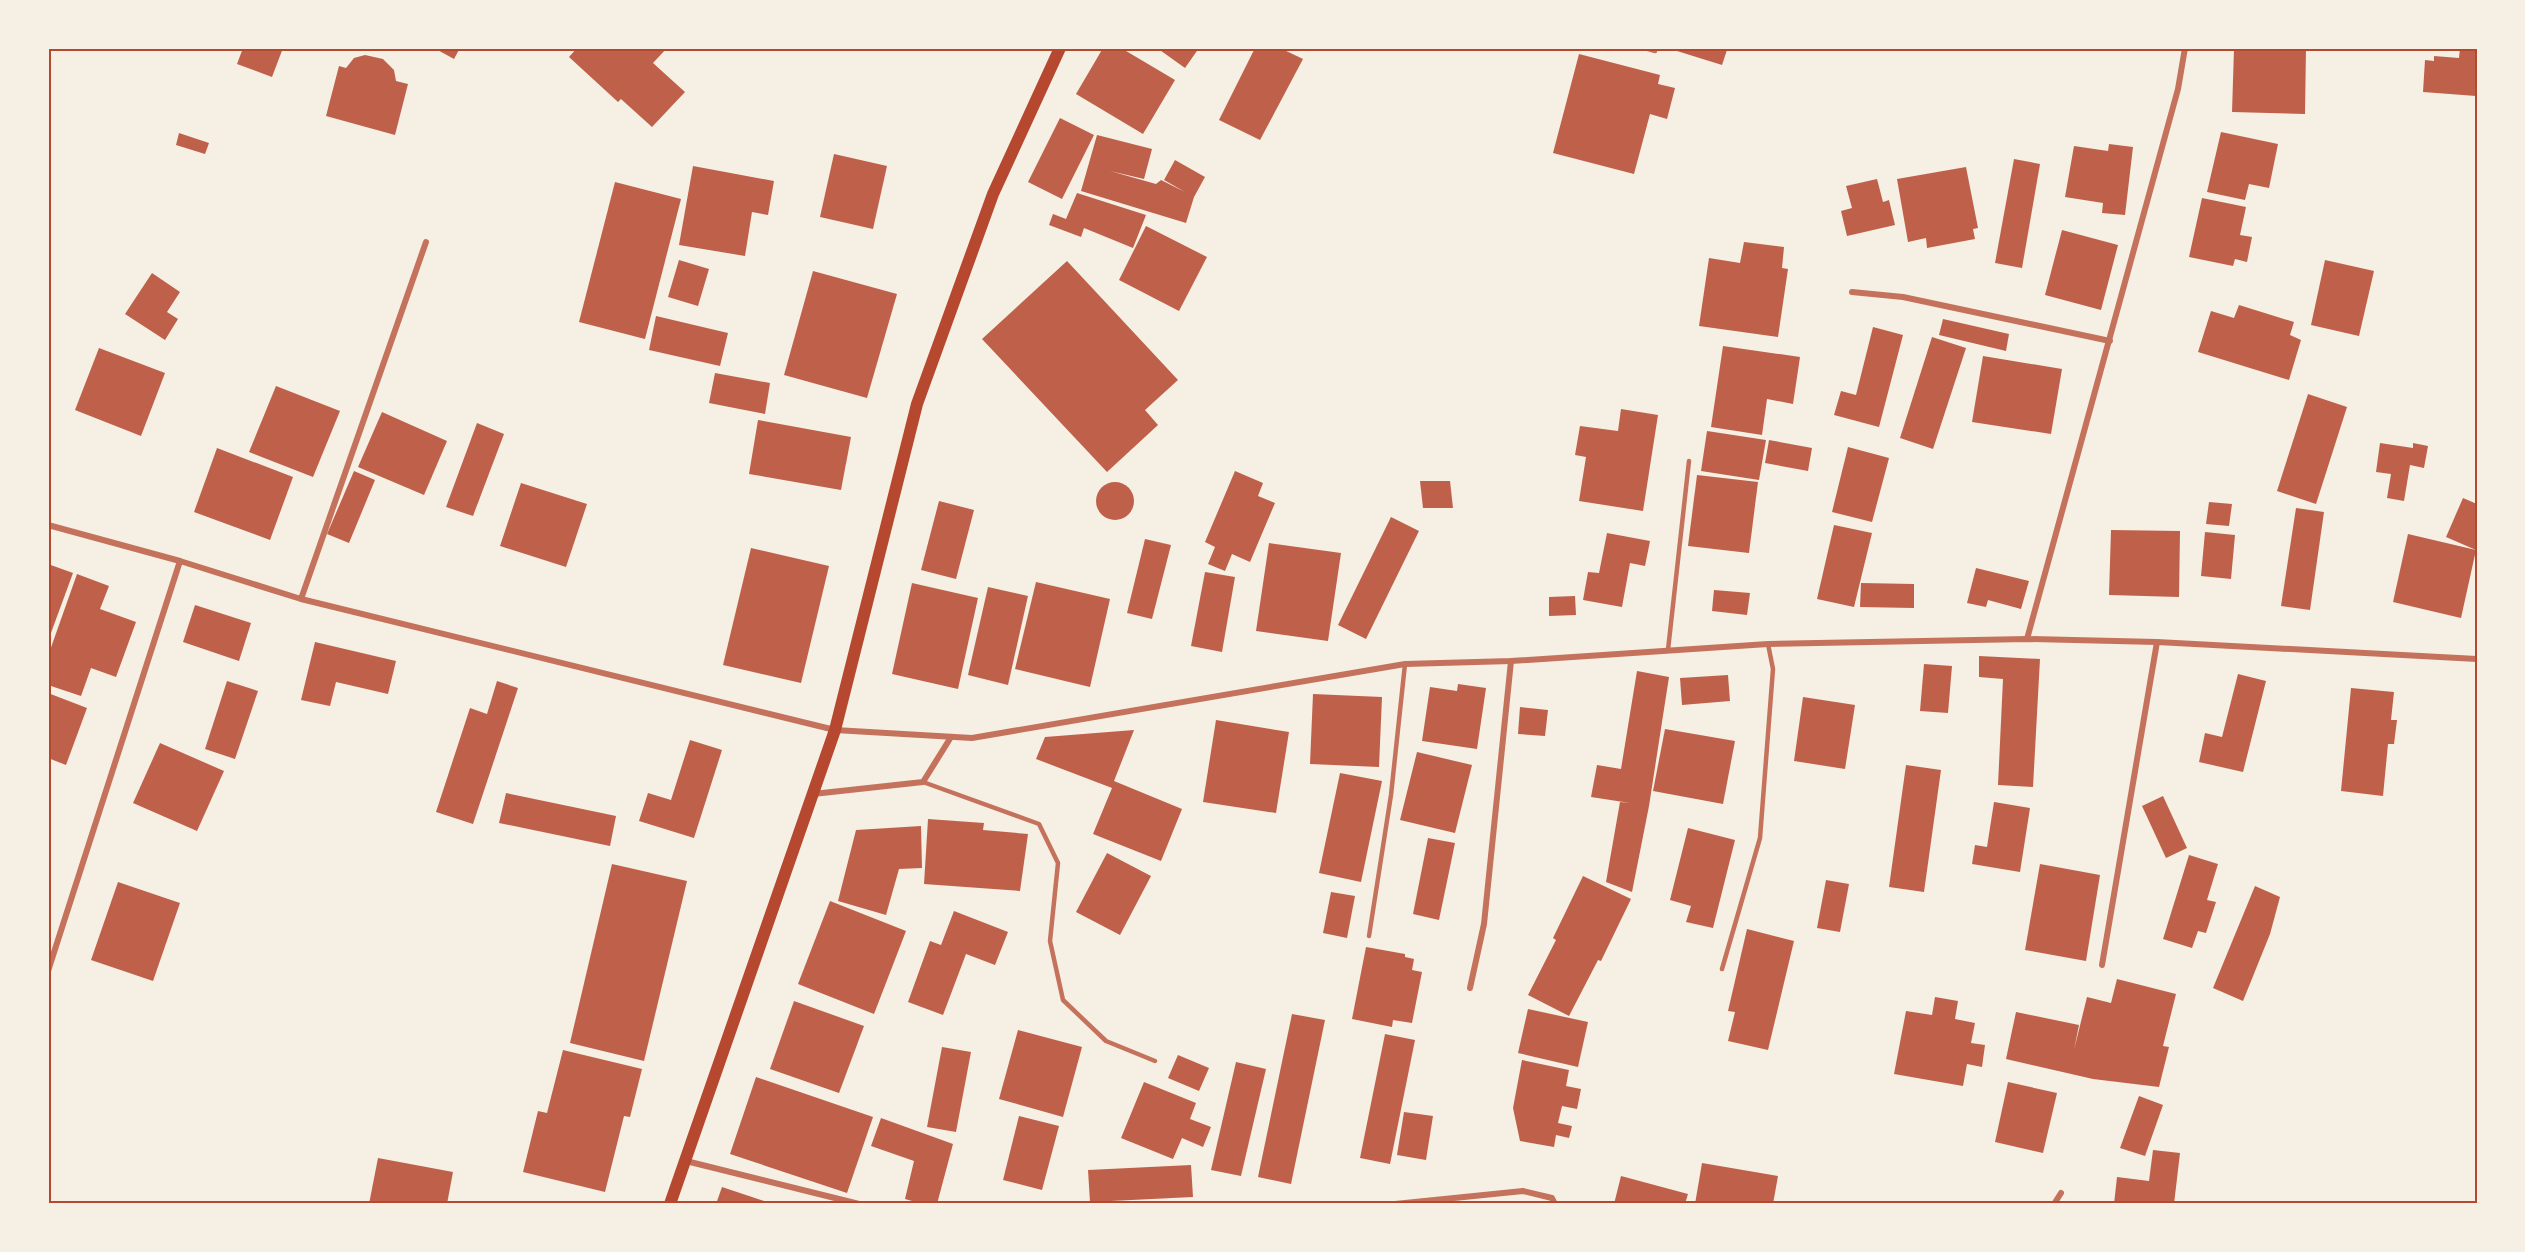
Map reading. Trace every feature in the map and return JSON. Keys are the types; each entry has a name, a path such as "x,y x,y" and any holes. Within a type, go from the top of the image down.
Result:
{"main road":[{"path":"670,1204 835,730 917,404 993,194 1060,48"}],"street":[{"path":"2027,639 2178,89 2185,48"},
{"path":"301,599 426,242"},
{"path":"1852,292 1903,297 2110,341"},
{"path":"48,525 180,561 301,599 835,730 951,737 972,738 1405,664 1511,661 1768,644 2027,639 2157,642 2477,659"},
{"path":"48,971 180,561"},
{"path":"2102,965 2157,642"},
{"path":"1470,988 1484,924 1511,661"},
{"path":"813,794 923,782 951,737"},
{"path":"685,1161 860,1204"},
{"path":"1395,1204 1523,1191 1552,1198 1555,1204"},
{"path":"2054,1204 2061,1193"}],"lane":[{"path":"1646,48 1655,51"},
{"path":"1668,650 1689,461"},
{"path":"1722,969 1760,838 1773,669 1768,644"},
{"path":"1370,936 1391,795 1405,664"},
{"path":"923,782 1039,824 1058,863 1050,941 1063,1000 1106,1041 1155,1061"}],"building":[{"path":"243,48 283,48 272,77 237,64"},
{"path":"434,48 460,48 454,59"},
{"path":"577,48 667,48 653,63 685,92 652,127 621,99 618,102 569,57"},
{"path":"1103,48 1121,48 1175,80 1143,134 1076,94"},
{"path":"1157,48 1199,48 1185,68"},
{"path":"1255,48 1280,48 1303,59 1260,140 1219,120"},
{"path":"1678,48 1727,50 1722,65 1677,51"},
{"path":"2234,48 2306,48 2305,114 2232,112"},
{"path":"2460,48 2477,48 2476,96 2423,92 2425,60 2434,61 2434,56 2459,58"},
{"path":"1579,54 1660,75 1658,84 1675,88 1667,119 1650,114 1634,174 1553,153"},
{"path":"365,55 383,59 394,70 396,81 408,84 395,135 326,116 339,66 346,68 354,58"},
{"path":"1060,118 1094,135 1062,199 1028,182"},
{"path":"2221,132 2278,144 2269,188 2249,184 2245,200 2207,192"},
{"path":"179,133 209,143 205,154 176,145"},
{"path":"1097,135 1152,149 1144,179 1110,171 1156,184 1161,180 1185,192 1164,180 1175,160 1205,177 1194,197 1186,223 1081,191"},
{"path":"2109,144 2133,147 2125,215 2102,213 2103,203 2065,197 2074,146 2108,151"},
{"path":"834,154 887,166 873,229 820,217"},
{"path":"2014,159 2040,164 2022,268 1995,263"},
{"path":"693,166 774,181 768,215 752,212 745,256 679,245"},
{"path":"1966,167 1978,228 1973,229 1975,239 1927,248 1926,238 1908,242 1897,179"},
{"path":"1877,179 1883,202 1889,200 1895,225 1847,236 1841,211 1852,208 1846,186"},
{"path":"615,182 681,199 645,339 579,322"},
{"path":"1077,193 1146,215 1133,248 1084,228 1081,237 1049,225 1053,214 1066,219"},
{"path":"2202,198 2246,207 2240,235 2252,237 2247,262 2235,259 2233,266 2189,257"},
{"path":"1146,226 1207,257 1179,311 1119,280"},
{"path":"2062,230 2118,245 2101,310 2045,295"},
{"path":"1744,242 1784,247 1782,268 1788,269 1778,337 1699,326 1709,258 1740,263"},
{"path":"679,260 709,269 698,306 668,297"},
{"path":"2325,260 2374,271 2359,336 2311,325"},
{"path":"1067,261 1178,380 1145,410 1158,425 1107,472 982,339"},
{"path":"813,271 897,294 867,398 784,375"},
{"path":"152,273 180,292 167,312 178,319 165,340 125,314"},
{"path":"2239,305 2294,322 2290,335 2301,340 2289,380 2198,352 2211,311 2234,318"},
{"path":"656,316 728,333 720,366 649,350"},
{"path":"1943,319 2009,334 2006,351 1939,335"},
{"path":"1873,327 1903,335 1879,427 1834,415 1841,391 1856,395"},
{"path":"1932,337 1966,348 1933,449 1900,438"},
{"path":"1723,346 1800,357 1793,404 1767,399 1762,435 1711,427"},
{"path":"99,348 165,373 141,436 75,410"},
{"path":"1983,356 2062,369 2051,434 1972,422"},
{"path":"715,373 770,383 765,414 709,403"},
{"path":"276,386 340,411 313,477 249,452"},
{"path":"2308,394 2347,407 2316,504 2277,491"},
{"path":"1621,409 1658,415 1643,511 1579,501 1586,457 1575,455 1580,426 1618,431"},
{"path":"382,412 447,441 424,495 358,467"},
{"path":"758,420 851,437 841,490 749,474"},
{"path":"477,423 504,434 473,516 446,507"},
{"path":"1707,431 1766,440 1759,480 1701,471"},
{"path":"1769,440 1812,448 1808,471 1765,463"},
{"path":"2380,443 2413,448 2413,443 2428,446 2424,468 2410,465 2404,501 2387,498 2391,474 2376,472"},
{"path":"1848,447 1889,458 1872,522 1832,512"},
{"path":"217,448 293,477 270,540 194,512"},
{"path":"354,471 375,480 349,543 327,534"},
{"path":"1235,471 1263,483 1258,496 1275,503 1250,562 1232,554 1225,571 1208,564 1215,547 1205,542"},
{"path":"1697,475 1758,482 1749,553 1688,546"},
{"path":"1420,481 1450,481 1453,508 1423,508"},
{"path":"1115,482 1128,488 1134,501 1128,514 1115,520 1102,514 1096,501 1102,488"},
{"path":"521,483 587,504 566,567 500,546"},
{"path":"2463,498 2477,504 2476,550 2446,537"},
{"path":"939,501 974,510 956,579 921,570"},
{"path":"2209,502 2232,504 2229,526 2206,524"},
{"path":"2296,508 2324,512 2310,610 2281,606"},
{"path":"1391,517 1419,531 1366,639 1338,625"},
{"path":"1834,525 1872,533 1854,607 1817,599"},
{"path":"2111,530 2180,531 2179,597 2109,595"},
{"path":"2205,532 2235,535 2231,579 2201,576"},
{"path":"1607,533 1650,541 1645,566 1630,563 1622,607 1583,600 1588,572 1599,573"},
{"path":"2408,534 2476,550 2461,618 2393,602"},
{"path":"1145,539 1171,545 1152,619 1127,613"},
{"path":"1269,543 1341,553 1328,641 1256,631"},
{"path":"751,548 829,566 801,683 723,665"},
{"path":"48,564 73,573 48,641"},
{"path":"1976,568 2029,581 2021,609 1988,600 1986,607 1967,603"},
{"path":"1205,572 1235,577 1222,652 1191,646"},
{"path":"77,574 109,586 100,609 136,622 116,677 91,668 81,696 48,685 48,656"},
{"path":"1036,582 1110,599 1090,687 1015,669"},
{"path":"912,583 978,598 958,689 892,674"},
{"path":"1861,583 1914,584 1914,608 1860,607"},
{"path":"988,587 1028,596 1008,685 968,675"},
{"path":"1714,590 1750,593 1747,615 1712,611"},
{"path":"1575,596 1576,615 1549,616 1549,597"},
{"path":"195,605 251,623 239,661 183,642"},
{"path":"315,642 396,661 388,694 336,682 330,706 301,700"},
{"path":"1979,656 2040,659 2033,787 1998,785 2003,679 1979,677"},
{"path":"1924,664 1952,666 1948,713 1920,711"},
{"path":"1637,671 1669,677 1649,806 1632,892 1606,882 1620,802 1630,803 1591,797 1597,765 1621,769"},
{"path":"2238,674 2266,681 2243,772 2199,762 2205,733 2222,737"},
{"path":"1728,675 1730,701 1682,705 1680,678"},
{"path":"227,681 258,691 235,759 205,749"},
{"path":"497,681 518,688 473,824 436,812 470,708 487,714"},
{"path":"1458,684 1486,688 1477,749 1422,741 1430,687 1457,691"},
{"path":"2351,688 2394,692 2391,720 2397,720 2394,744 2388,744 2383,796 2341,791"},
{"path":"48,693 87,708 66,765 48,758"},
{"path":"1313,694 1382,697 1379,767 1310,764"},
{"path":"1803,697 1855,705 1845,769 1794,761"},
{"path":"1520,707 1548,710 1545,736 1518,734"},
{"path":"1216,720 1289,732 1276,813 1203,802"},
{"path":"1665,729 1735,741 1723,804 1653,791"},
{"path":"1134,730 1114,781 1182,809 1161,861 1093,834 1112,788 1036,759 1045,737"},
{"path":"690,740 722,750 694,838 639,821 648,793 671,800"},
{"path":"160,743 224,771 197,831 133,803"},
{"path":"1417,752 1472,765 1455,833 1400,820"},
{"path":"1906,765 1941,770 1924,892 1889,887"},
{"path":"1340,773 1382,781 1361,882 1319,873"},
{"path":"506,793 616,816 610,846 499,823"},
{"path":"2163,796 2187,848 2166,858 2142,806"},
{"path":"1994,802 2030,808 2020,872 1972,864 1975,845 1987,847"},
{"path":"928,819 984,823 983,830 1028,834 1020,891 924,884"},
{"path":"921,826 922,868 899,869 886,915 838,901 856,830"},
{"path":"1688,828 1735,840 1713,928 1686,922 1691,906 1670,900"},
{"path":"1428,838 1455,843 1439,920 1413,914"},
{"path":"1107,853 1151,876 1120,935 1076,912"},
{"path":"2189,855 2218,864 2207,900 2216,902 2206,933 2198,931 2192,948 2163,939"},
{"path":"612,864 687,881 644,1061 570,1043"},
{"path":"2040,864 2100,875 2086,961 2025,950"},
{"path":"1583,876 1631,899 1601,961 1598,960 1569,1016 1528,995 1556,940 1553,938"},
{"path":"1826,880 1849,884 1840,932 1817,928"},
{"path":"118,882 180,903 153,981 91,960"},
{"path":"2255,886 2280,897 2270,934 2243,1001 2213,988"},
{"path":"1331,892 1355,896 1347,938 1323,933"},
{"path":"830,901 906,931 874,1014 798,984"},
{"path":"954,911 1008,932 995,965 966,954 943,1015 908,1002 930,941 941,945"},
{"path":"1747,929 1794,941 1768,1050 1728,1041 1735,1012 1728,1011"},
{"path":"1366,947 1405,954 1405,957 1414,959 1412,970 1422,972 1412,1023 1393,1020 1392,1027 1352,1019"},
{"path":"2117,979 2176,994 2163,1046 2169,1047 2159,1087 2093,1079 2006,1059 2016,1012 2079,1025 2074,1050 2087,997 2111,1003"},
{"path":"1935,997 1958,1001 1955,1019 1975,1023 1971,1043 1985,1045 1982,1067 1967,1064 1963,1086 1894,1074 1906,1011 1932,1015"},
{"path":"794,1001 864,1026 839,1093 770,1069"},
{"path":"1528,1009 1588,1022 1578,1067 1518,1053"},
{"path":"1292,1014 1325,1020 1291,1184 1258,1177"},
{"path":"1018,1030 1082,1047 1063,1117 999,1099"},
{"path":"1385,1034 1415,1040 1390,1164 1360,1158"},
{"path":"942,1047 971,1052 956,1132 927,1127"},
{"path":"563,1050 642,1069 630,1117 624,1116 605,1192 523,1172 538,1111 547,1113"},
{"path":"1178,1055 1209,1068 1199,1091 1168,1078"},
{"path":"1522,1060 1569,1070 1566,1086 1581,1089 1577,1109 1562,1106 1558,1123 1572,1126 1569,1138 1556,1135 1554,1147 1520,1141 1513,1108"},
{"path":"1236,1062 1266,1069 1241,1176 1211,1170"},
{"path":"756,1077 873,1117 847,1193 730,1154"},
{"path":"1144,1082 1196,1103 1190,1119 1211,1127 1203,1147 1182,1138 1173,1159 1121,1138"},
{"path":"2008,1082 2057,1093 2043,1153 1995,1142"},
{"path":"2139,1096 2163,1105 2145,1156 2120,1148"},
{"path":"1404,1112 1433,1116 1426,1160 1397,1155"},
{"path":"1019,1116 1059,1126 1042,1190 1003,1180"},
{"path":"881,1118 953,1144 937,1204 923,1204 905,1199 914,1161 871,1146"},
{"path":"2153,1150 2180,1153 2174,1204 2114,1204 2117,1177 2149,1181"},
{"path":"378,1158 453,1172 447,1204 369,1204"},
{"path":"1702,1163 1778,1176 1773,1204 1695,1204"},
{"path":"1191,1165 1193,1197 1090,1202 1088,1170"},
{"path":"1621,1176 1688,1194 1685,1204 1614,1204"},
{"path":"722,1187 773,1204 716,1204"}]}
